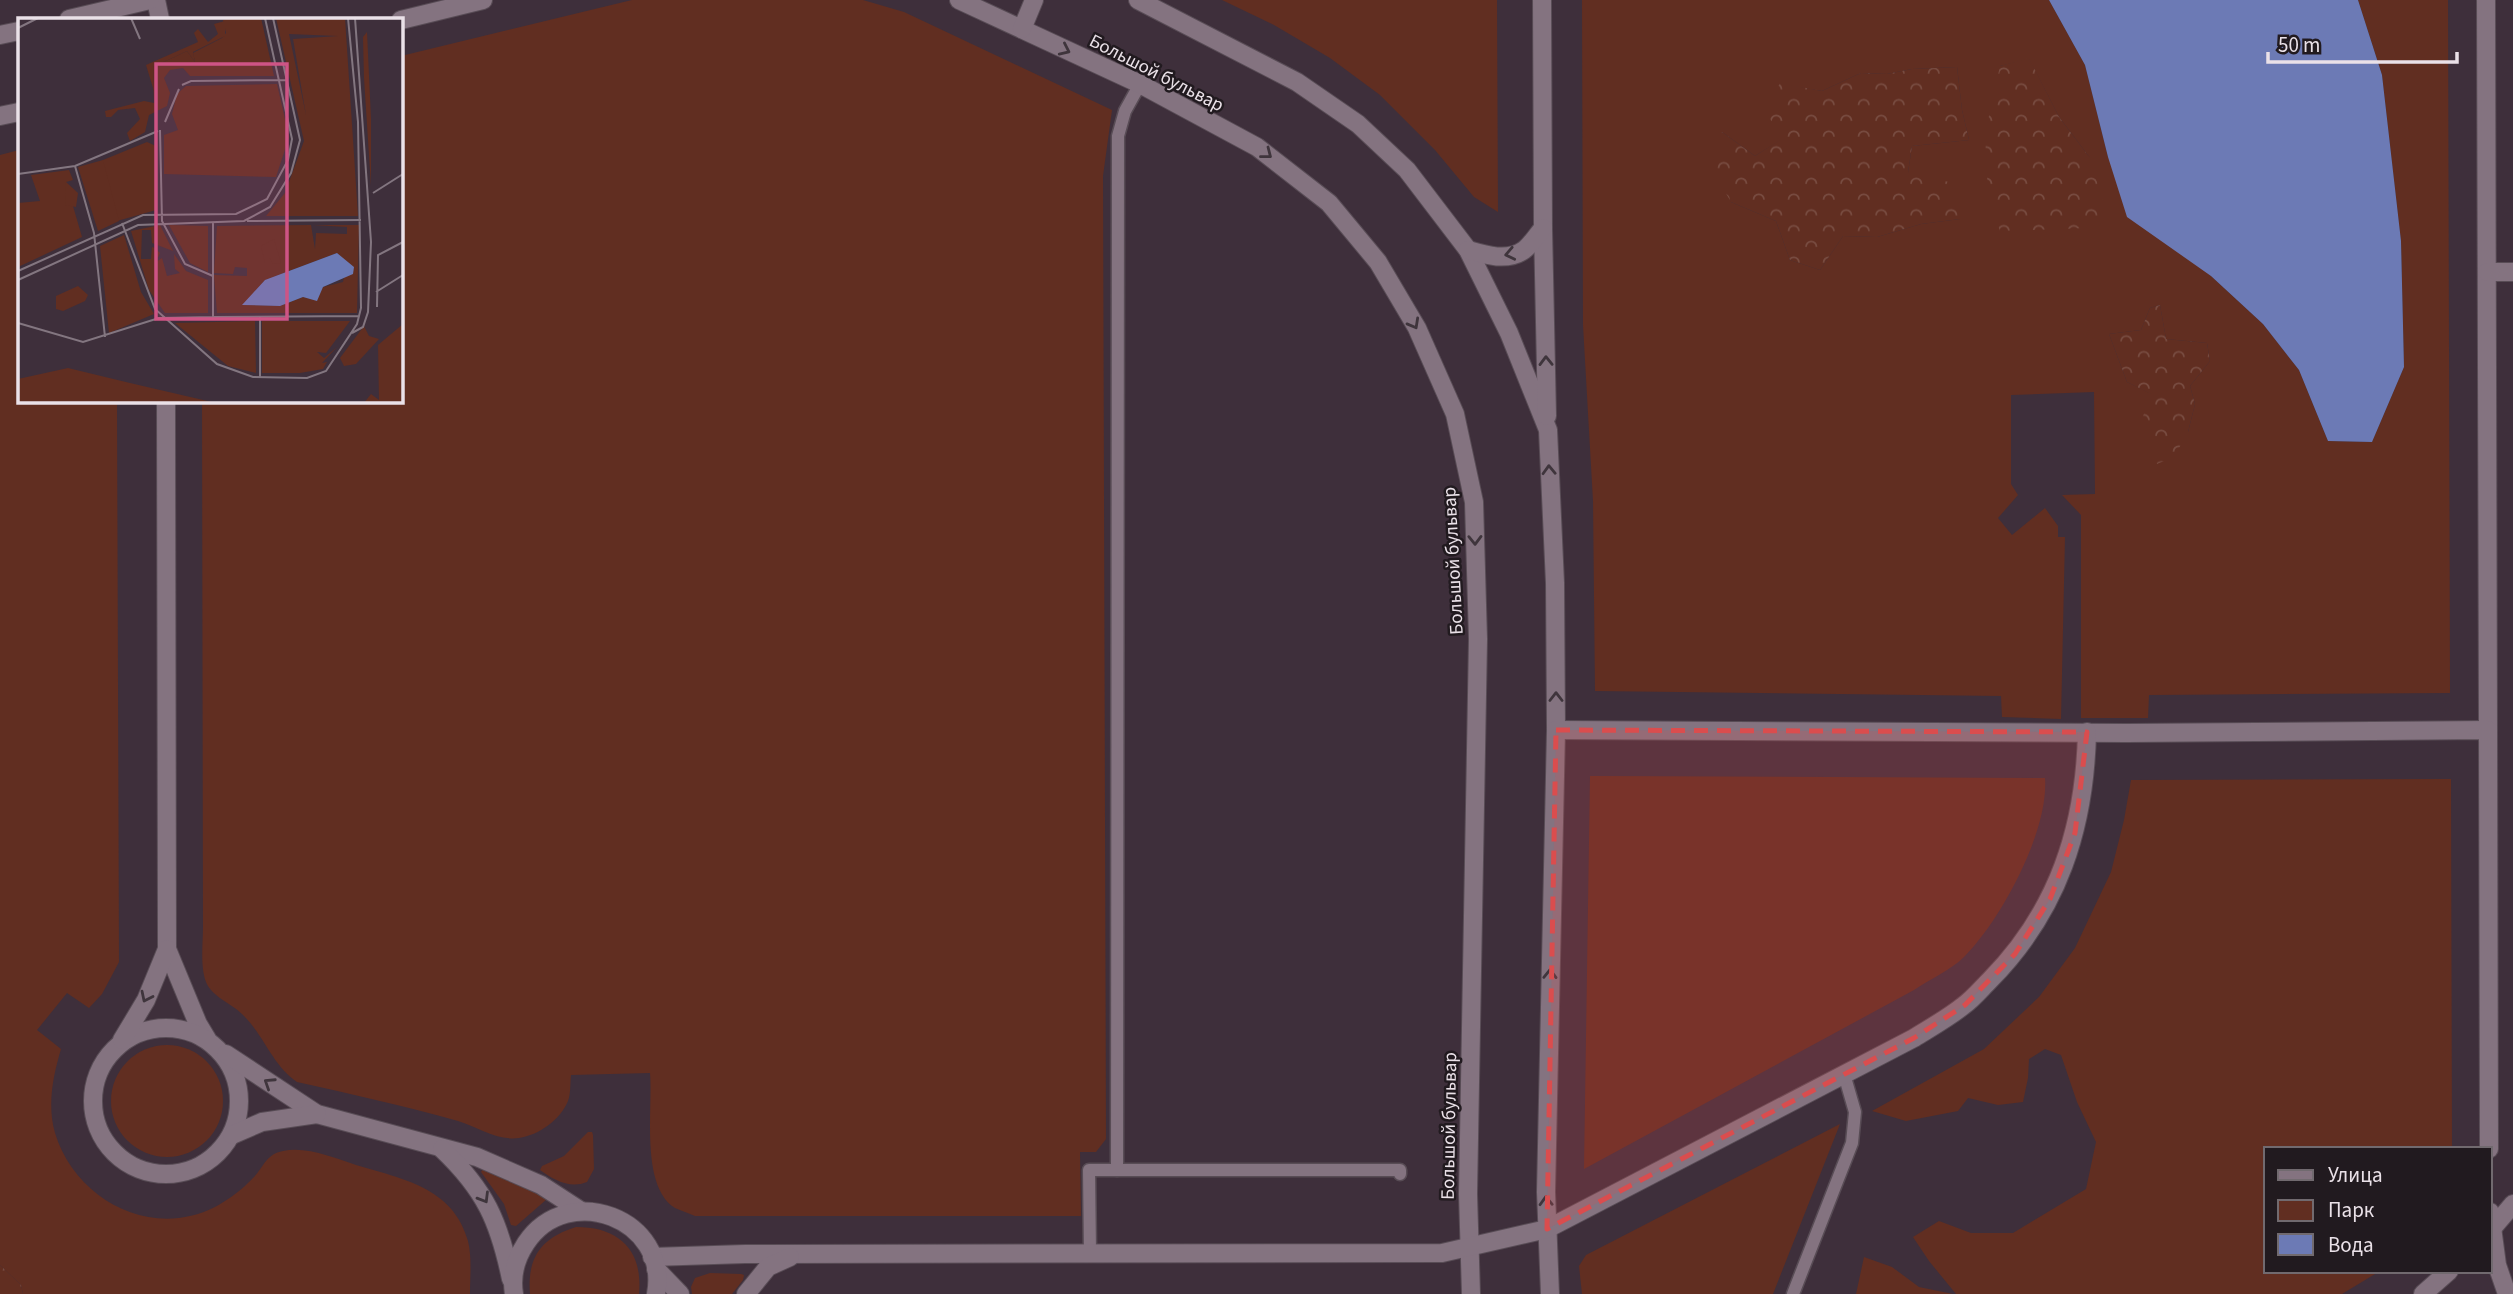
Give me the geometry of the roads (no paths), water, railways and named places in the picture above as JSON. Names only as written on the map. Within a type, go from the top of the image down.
[{"type":"street","points":[[73,18],[150,0]]},
{"type":"street","points":[[156,0],[160,18]]},
{"type":"street","points":[[402,20],[483,0]]},
{"type":"street","name":"Большой бульвар","points":[[959,0],[1140,84],[1257,147],[1329,203],[1378,262],[1417,328],[1455,414],[1474,502],[1478,639],[1468,1247],[1471,1294]]},
{"type":"street","points":[[1023,29],[1034,0]]},
{"type":"street","points":[[1138,0],[1297,82],[1358,124],[1407,170],[1468,250],[1509,333],[1548,430]]},
{"type":"street","points":[[1542,0],[1543,228],[1555,583],[1556,730],[1546,1178],[1550,1294]]},
{"type":"street","points":[[2486,0],[2488,1147]]},
{"type":"street","points":[[0,35],[18,31]]},
{"type":"street","points":[[0,116],[18,112]]},
{"type":"street","points":[[1468,250],[1490,257],[1508,256],[1523,251],[1543,228]]},
{"type":"street","points":[[2487,272],[2513,272]]},
{"type":"street","points":[[166,402],[167,949],[198,1024],[207,1039]]},
{"type":"street","points":[[1556,730],[2488,730]]},
{"type":"street","points":[[654,1263],[795,1254],[1442,1252],[1547,1229],[1914,1038],[1965,1005],[2015,954],[2050,899],[2075,833],[2085,773],[2087,732]]},
{"type":"street","points":[[167,949],[146,1000],[120,1043],[106,1059],[96,1079],[93,1100],[95,1122],[105,1142],[120,1158],[138,1169],[159,1174],[181,1173],[202,1166],[219,1153],[232,1135],[239,1114],[240,1091],[233,1070],[221,1051]]},
{"type":"street","points":[[120,1043],[141,1031],[163,1027],[186,1030],[207,1039],[317,1114],[440,1146],[493,1163],[541,1185],[581,1211]]},
{"type":"street","points":[[232,1135],[262,1122],[317,1114]]},
{"type":"street","points":[[440,1146],[477,1186],[489,1207],[501,1238],[514,1291]]},
{"type":"street","points":[[2492,1224],[2513,1204]]},
{"type":"street","points":[[514,1291],[514,1269],[520,1251],[531,1235],[562,1214],[581,1211],[618,1218],[632,1227],[643,1240],[654,1263],[680,1294]]},
{"type":"street","points":[[2492,1232],[2497,1265],[2507,1294]]},
{"type":"street","points":[[746,1294],[768,1267],[795,1254]]},
{"type":"street","points":[[654,1263],[656,1294]]},
{"type":"street","points":[[2423,1294],[2447,1273]]},
{"type":"lane","points":[[1117,1170],[1118,136],[1125,111],[1140,84]]},
{"type":"lane","points":[[1793,1294],[1852,1143],[1855,1112],[1844,1074]]},
{"type":"lane","points":[[1090,1253],[1089,1170],[1117,1170],[1151,1175],[1400,1170],[1400,1174]]},
{"type":"water","points":[[2049,0],[2358,0],[2382,75],[2401,241],[2404,367],[2372,442],[2328,441],[2299,370],[2263,324],[2211,276],[2127,217],[2108,157],[2085,65]]}]
